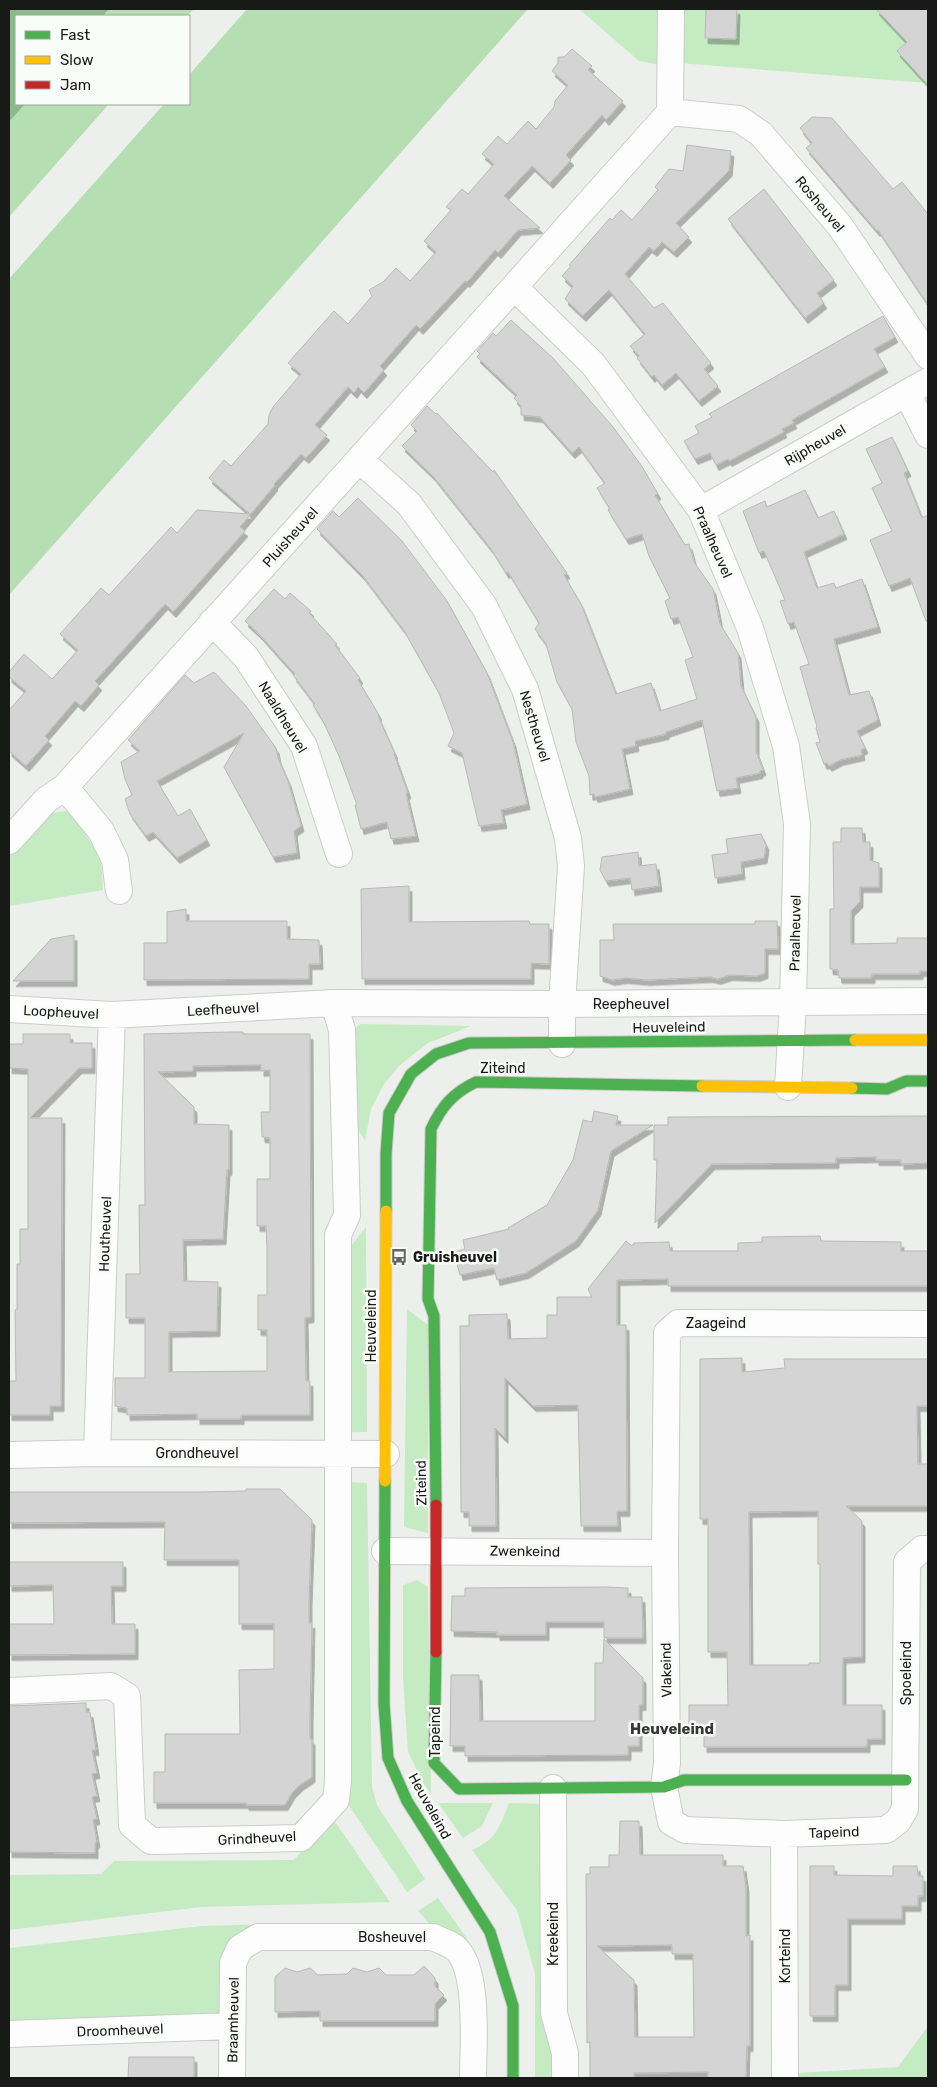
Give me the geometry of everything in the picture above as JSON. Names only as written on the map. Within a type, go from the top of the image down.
[{"type":"street","points":[[514,287],[670,112],[671,9]]},
{"type":"street","name":"Rosheuvel","points":[[670,112],[739,119],[761,134],[840,226],[928,356]]},
{"type":"street","name":"Pluisheuvel","points":[[9,841],[46,800],[65,786],[514,287]]},
{"type":"street","name":"Praalheuvel","points":[[514,287],[593,364],[701,510],[750,628],[786,746],[797,824],[794,1003],[788,1087]]},
{"type":"street","points":[[918,387],[928,434]]},
{"type":"street","name":"Rijpheuvel","points":[[701,510],[918,387]]},
{"type":"street","name":"Nestheuvel","points":[[360,460],[409,504],[484,606],[525,688],[568,838],[571,866],[562,1004],[562,1044]]},
{"type":"street","name":"Naaldheuvel","points":[[212,622],[246,657],[304,746],[339,854]]},
{"type":"street","points":[[65,786],[101,831],[115,860],[119,891]]},
{"type":"street","name":"Reepheuvel","points":[[334,1003],[562,1004],[928,1001]]},
{"type":"street","points":[[334,1003],[342,1030],[347,1215],[338,1235],[338,1454]]},
{"type":"street","name":"Leefheuvel","points":[[112,1015],[334,1003]]},
{"type":"street","name":"Loopheuvel","points":[[9,1009],[112,1015]]},
{"type":"street","name":"Houtheuvel","points":[[97,1453],[112,1015]]},
{"type":"street","name":"Heuveleind","points":[[513,2078],[513,2006],[490,1932],[407,1801],[388,1758],[384,1704],[386,1154],[390,1113],[411,1074],[436,1054],[469,1043],[562,1044],[928,1040]]},
{"type":"street","name":"Ziteind","points":[[436,1550],[434,1316],[428,1299],[431,1129],[441,1107],[457,1090],[476,1082],[887,1089],[906,1081],[928,1081]]},
{"type":"street","name":"Zaageind","points":[[665,1553],[667,1333],[678,1323],[928,1324]]},
{"type":"street","name":"Grondheuvel","points":[[9,1455],[97,1453],[386,1454]]},
{"type":"street","name":"Grindheuvel","points":[[9,1691],[111,1686],[127,1696],[132,1825],[151,1841],[301,1838],[336,1800],[338,1781],[338,1454]]},
{"type":"street","name":"Spoeleind","points":[[905,1809],[907,1562],[922,1548],[928,1548]]},
{"type":"street","name":"Tapeind","points":[[436,1550],[434,1764],[459,1789],[664,1787],[684,1780],[906,1780]]},
{"type":"street","name":"Zwenkeind","points":[[385,1551],[665,1553]]},
{"type":"street","name":"Vlakeind","points":[[664,1787],[668,1763],[665,1553]]},
{"type":"street","name":"Tapeind","points":[[664,1787],[671,1822],[685,1830],[784,1834],[886,1830],[898,1821],[905,1809]]},
{"type":"street","name":"Kreekeind","points":[[553,1788],[554,2013],[565,2053],[565,2078]]},
{"type":"street","name":"Korteind","points":[[784,1834],[785,2078]]},
{"type":"street","name":"Bosheuvel","points":[[234,1963],[240,1948],[258,1937],[433,1937],[455,1948],[468,1968],[473,1995],[473,2078]]},
{"type":"street","name":"Braamheuvel","points":[[232,2078],[234,1963]]},
{"type":"street","name":"Droomheuvel","points":[[9,2034],[232,2026]]},
{"type":"shaded area","points":[[9,9],[109,9],[104,15],[15,15],[15,105],[24,105],[9,122]]},
{"type":"shaded area","points":[[109,9],[194,9],[188,15],[104,15]]},
{"type":"shaded area","points":[[247,9],[528,9],[9,595],[9,279],[163,105],[190,105],[190,74]]},
{"type":"shaded area","points":[[579,9],[661,9],[660,65],[639,61]]},
{"type":"shaded area","points":[[680,9],[928,9],[928,83],[679,63]]},
{"type":"shaded area","points":[[24,105],[108,105],[9,217],[9,122]]},
{"type":"shaded area","points":[[67,811],[75,817],[101,859],[103,890],[9,906],[9,857],[42,817],[51,813]]},
{"type":"shaded area","points":[[361,1024],[471,1026],[428,1043],[400,1065],[384,1084],[371,1109],[365,1141],[352,1120],[354,1029]]},
{"type":"shaded area","points":[[366,1227],[367,1432],[350,1432],[348,1250]]},
{"type":"shaded area","points":[[407,1309],[428,1325],[428,1533],[404,1527]]},
{"type":"shaded area","points":[[350,1482],[367,1483],[372,1787],[377,1805],[425,1879],[407,1892],[346,1801]]},
{"type":"shaded area","points":[[417,1580],[428,1587],[431,1794],[408,1752],[403,1677],[403,1585]]},
{"type":"shaded area","points":[[438,1803],[493,1803],[482,1826],[463,1838]]},
{"type":"shaded area","points":[[509,1803],[543,1804],[541,2019],[555,2050],[555,2078],[535,2078],[535,1974],[517,1910],[472,1850],[492,1837],[500,1825]]},
{"type":"shaded area","points":[[332,1817],[390,1902],[201,1907],[9,1930],[9,1875],[101,1874],[114,1861],[294,1860]]},
{"type":"shaded area","points":[[438,1898],[467,1940],[433,1928],[418,1911]]},
{"type":"shaded area","points":[[270,1924],[237,1942],[225,2016],[9,2021],[9,1948],[202,1926]]},
{"type":"shaded area","points":[[928,2026],[928,2078],[798,2078],[798,2073],[898,2067]]},
{"type":"building","points":[[706,9],[737,9],[736,39],[705,38]]},
{"type":"building","points":[[876,9],[928,9],[928,85],[897,51],[907,42]]},
{"type":"building","points":[[572,49],[592,66],[588,70],[623,101],[606,120],[602,115],[566,155],[571,160],[550,183],[532,166],[504,196],[540,228],[518,230],[498,253],[495,250],[467,282],[465,281],[420,329],[416,325],[380,366],[384,370],[364,393],[358,387],[354,393],[348,387],[315,425],[327,435],[306,458],[301,454],[274,484],[240,527],[245,531],[173,612],[165,604],[95,681],[99,685],[81,706],[75,701],[45,736],[49,740],[26,766],[9,751],[9,710],[26,691],[9,677],[9,672],[24,654],[52,679],[78,650],[60,634],[101,588],[109,595],[171,527],[177,533],[197,510],[250,514],[209,478],[224,460],[231,466],[268,424],[269,415],[273,407],[301,374],[288,363],[334,311],[348,324],[372,296],[369,290],[383,282],[396,268],[410,281],[436,252],[424,241],[451,210],[446,207],[462,189],[468,194],[494,164],[482,154],[498,136],[507,144],[528,121],[536,129],[554,107],[555,101],[568,85],[552,71],[558,63],[558,57],[564,57]]},
{"type":"building","points":[[812,117],[832,118],[893,189],[902,182],[928,214],[928,305],[878,230],[806,148],[812,143],[800,128]]},
{"type":"building","points":[[687,145],[731,151],[729,171],[676,223],[689,237],[674,252],[662,242],[654,251],[649,247],[625,274],[654,308],[663,303],[711,363],[704,369],[718,386],[699,401],[676,373],[662,385],[654,375],[652,377],[637,358],[639,356],[630,346],[645,334],[609,290],[583,316],[565,299],[573,286],[562,276],[571,266],[569,265],[610,218],[612,220],[621,210],[632,220],[658,190],[655,187],[669,169],[683,171]]},
{"type":"building","points":[[764,189],[834,280],[817,293],[824,303],[805,318],[728,219]]},
{"type":"building","points":[[883,316],[895,337],[874,349],[885,367],[792,420],[794,423],[782,429],[784,432],[729,461],[728,459],[716,465],[710,453],[695,459],[684,441],[699,433],[695,426],[712,417],[709,414]]},
{"type":"building","points":[[511,320],[553,358],[613,427],[641,465],[658,494],[655,495],[685,545],[689,544],[694,562],[713,589],[720,624],[738,653],[741,686],[756,717],[756,751],[763,770],[760,773],[736,778],[738,788],[717,791],[702,720],[666,732],[666,734],[635,741],[636,746],[622,749],[630,789],[595,797],[594,794],[590,795],[589,776],[576,742],[572,709],[557,682],[546,644],[535,629],[539,623],[508,572],[506,573],[491,549],[433,476],[402,446],[417,431],[411,425],[427,406],[437,413],[493,472],[494,470],[567,573],[564,575],[581,604],[616,694],[651,683],[660,711],[697,699],[685,660],[693,657],[678,617],[671,619],[665,601],[670,598],[649,556],[642,534],[626,539],[597,488],[605,483],[579,447],[572,453],[540,417],[521,415],[521,406],[514,398],[517,395],[477,357],[480,354],[477,351],[493,333],[496,336]]},
{"type":"building","points":[[892,437],[908,471],[904,473],[922,518],[928,515],[928,621],[926,621],[910,578],[889,586],[870,540],[892,531],[872,488],[882,483],[866,449]]},
{"type":"building","points":[[805,490],[818,518],[834,511],[844,534],[804,552],[817,588],[834,583],[836,588],[862,579],[878,627],[834,639],[849,695],[869,691],[878,720],[857,731],[865,748],[861,750],[862,755],[840,760],[829,766],[827,763],[824,764],[816,743],[820,742],[817,727],[800,667],[809,664],[794,622],[788,624],[780,601],[785,600],[764,551],[759,553],[743,511],[765,501],[767,507]]},
{"type":"building","points":[[358,498],[402,541],[447,601],[487,673],[513,742],[527,804],[501,810],[504,823],[479,826],[462,753],[448,746],[454,733],[439,693],[405,632],[363,576],[317,529],[333,511],[339,517]]},
{"type":"building","points":[[274,589],[285,599],[290,593],[311,611],[309,613],[337,644],[335,645],[360,678],[358,680],[379,715],[395,754],[408,793],[406,794],[416,836],[391,839],[387,822],[361,829],[355,805],[357,805],[339,756],[324,723],[313,705],[315,704],[293,675],[295,674],[245,621]]},
{"type":"building","points":[[214,672],[246,706],[276,748],[301,826],[294,831],[297,853],[273,857],[224,767],[244,733],[157,781],[178,816],[190,809],[207,840],[177,858],[153,832],[146,836],[130,814],[125,799],[132,795],[125,779],[121,762],[140,751],[128,740],[185,675],[194,683]]},
{"type":"building","points":[[841,828],[862,828],[863,842],[870,842],[870,860],[879,863],[879,887],[860,887],[860,902],[851,911],[851,944],[897,943],[897,938],[928,938],[928,971],[920,971],[920,974],[872,974],[872,978],[839,978],[838,970],[830,969],[830,909],[834,909],[833,842],[841,842]]},
{"type":"building","points":[[761,834],[766,845],[764,858],[741,862],[742,874],[715,878],[712,855],[728,853],[726,839]]},
{"type":"building","points":[[638,852],[639,866],[656,864],[659,886],[632,890],[630,878],[606,881],[600,870],[602,857]]},
{"type":"building","points":[[409,886],[409,922],[529,921],[530,924],[549,924],[549,964],[531,963],[531,979],[362,979],[361,889]]},
{"type":"building","points":[[186,909],[186,921],[287,921],[287,939],[319,940],[320,964],[309,964],[309,979],[144,980],[144,943],[167,943],[167,912]]},
{"type":"building","points":[[755,921],[777,921],[778,949],[765,949],[765,973],[757,976],[730,975],[718,979],[710,977],[647,980],[625,978],[612,980],[600,976],[600,940],[614,940],[613,924],[755,924]]},
{"type":"building","points":[[74,935],[74,981],[13,981],[51,939]]},
{"type":"building","points":[[243,1032],[243,1034],[310,1034],[311,1317],[305,1318],[306,1381],[310,1381],[310,1415],[241,1415],[241,1419],[197,1419],[197,1414],[127,1415],[127,1408],[115,1406],[115,1378],[145,1378],[145,1318],[126,1318],[126,1274],[140,1274],[139,1205],[145,1205],[144,1034]],"holes":[[[261,1065],[261,1071],[270,1070],[270,1112],[261,1112],[262,1137],[270,1138],[270,1179],[257,1179],[257,1226],[266,1226],[267,1248],[267,1295],[258,1295],[258,1330],[267,1330],[267,1371],[169,1372],[169,1332],[217,1331],[218,1282],[184,1281],[183,1240],[223,1239],[227,1170],[229,1170],[229,1125],[194,1124],[194,1107],[158,1072],[193,1071],[193,1066]]]},
{"type":"building","points":[[23,1034],[70,1034],[70,1043],[92,1043],[92,1068],[79,1068],[30,1118],[62,1118],[61,1406],[50,1406],[50,1415],[9,1415],[9,1381],[16,1381],[15,1310],[17,1309],[17,1264],[20,1264],[20,1229],[28,1229],[28,1069],[9,1068],[9,1044],[23,1044]]},
{"type":"building","points":[[594,1111],[618,1116],[616,1125],[653,1125],[611,1151],[598,1210],[576,1241],[526,1273],[497,1280],[494,1268],[460,1275],[454,1252],[465,1249],[463,1240],[509,1229],[547,1205],[573,1160],[583,1120],[592,1122]]},
{"type":"building","points":[[928,1116],[928,1163],[901,1164],[901,1160],[876,1160],[876,1157],[836,1158],[836,1163],[712,1164],[655,1223],[657,1160],[654,1160],[654,1125],[668,1125],[668,1117]]},
{"type":"building","points":[[820,1236],[821,1241],[901,1242],[901,1251],[928,1251],[928,1286],[668,1286],[668,1279],[617,1280],[617,1325],[626,1325],[627,1511],[617,1511],[618,1526],[581,1526],[578,1405],[533,1406],[505,1378],[505,1438],[495,1428],[496,1526],[469,1526],[469,1512],[461,1512],[460,1326],[469,1326],[469,1315],[507,1314],[508,1339],[547,1338],[547,1315],[557,1315],[557,1297],[592,1297],[588,1289],[626,1241],[632,1246],[634,1243],[669,1242],[670,1251],[738,1251],[738,1243],[762,1242],[762,1237]]},
{"type":"building","points":[[742,1358],[742,1372],[785,1368],[784,1359],[928,1359],[928,1406],[917,1406],[918,1464],[928,1464],[928,1506],[846,1506],[862,1521],[862,1657],[843,1658],[843,1705],[882,1705],[882,1739],[867,1739],[867,1747],[704,1747],[704,1727],[689,1727],[689,1705],[728,1705],[727,1652],[708,1652],[708,1519],[700,1519],[700,1359]],"holes":[[[818,1511],[818,1564],[820,1564],[820,1663],[809,1663],[809,1665],[750,1665],[749,1512]]]},
{"type":"building","points":[[246,1489],[280,1489],[312,1520],[309,1623],[312,1623],[310,1739],[312,1739],[312,1777],[292,1793],[285,1805],[154,1803],[154,1772],[165,1772],[165,1734],[240,1734],[239,1670],[274,1669],[274,1624],[239,1624],[239,1560],[164,1560],[165,1522],[9,1523],[9,1492],[199,1492],[246,1491]]},
{"type":"building","points":[[9,1562],[123,1562],[123,1586],[111,1586],[112,1624],[135,1624],[135,1654],[9,1655],[9,1624],[54,1624],[53,1585],[9,1586]]},
{"type":"building","points":[[465,1588],[628,1588],[628,1597],[642,1597],[643,1638],[604,1638],[604,1622],[546,1622],[546,1635],[497,1635],[497,1632],[451,1631],[452,1596],[465,1596]]},
{"type":"building","points":[[604,1639],[643,1678],[643,1705],[639,1705],[639,1746],[628,1746],[628,1755],[465,1756],[465,1746],[450,1746],[451,1675],[479,1675],[480,1721],[595,1721],[595,1663],[603,1663]]},
{"type":"building","points":[[86,1703],[86,1712],[90,1712],[96,1750],[92,1750],[97,1773],[92,1774],[97,1796],[92,1797],[97,1819],[93,1820],[97,1842],[95,1843],[95,1853],[9,1852],[9,1706]]},
{"type":"building","points":[[620,1821],[639,1821],[640,1855],[723,1855],[723,1866],[743,1866],[746,1887],[746,1936],[750,1935],[750,2046],[747,2046],[746,2078],[708,2078],[708,2072],[634,2073],[634,2078],[590,2078],[590,2042],[587,2043],[586,1874],[590,1874],[590,1867],[609,1867],[609,1855],[619,1855]],"holes":[[[672,1945],[672,1954],[693,1954],[694,2037],[635,2037],[634,1980],[597,1946]]]},
{"type":"building","points":[[810,1866],[834,1866],[834,1875],[893,1876],[893,1866],[917,1866],[918,1876],[923,1876],[923,1896],[918,1896],[918,1906],[902,1906],[902,1919],[848,1919],[848,1985],[835,1985],[835,2016],[810,2016]]},
{"type":"building","points":[[424,1966],[435,1978],[435,1986],[444,1995],[435,2004],[435,2021],[320,2021],[320,2011],[275,2012],[275,1977],[285,1968],[297,1972],[310,1968],[318,1975],[347,1974],[353,1968],[367,1972],[379,1968],[386,1975],[414,1975]]},
{"type":"building","points":[[129,2057],[194,2057],[194,2078],[128,2078]]},
{"type":"traffic: fast","points":[[386,1211],[386,1154],[389,1113],[411,1074],[436,1054],[469,1043],[855,1040]]},
{"type":"traffic: fast","points":[[852,1088],[887,1089],[906,1081],[928,1081]]},
{"type":"traffic: fast","points":[[436,1505],[434,1316],[428,1299],[431,1129],[439,1114],[449,1101],[476,1082],[702,1086]]},
{"type":"traffic: fast","points":[[385,1481],[384,1704],[388,1758],[407,1801],[490,1932],[513,2006],[513,2078]]},
{"type":"traffic: fast","points":[[436,1652],[434,1763],[459,1789],[664,1787],[684,1780],[906,1780]]},
{"type":"traffic: slow","points":[[855,1040],[928,1040]]},
{"type":"traffic: slow","points":[[702,1086],[852,1088]]},
{"type":"traffic: slow","points":[[385,1481],[386,1211]]},
{"type":"traffic: jam","points":[[436,1505],[436,1652]]},
{"type":"place","name":"Gruisheuvel","points":[[399,1257]]},
{"type":"district","name":"Heuveleind","points":[[672,1729]]}]
